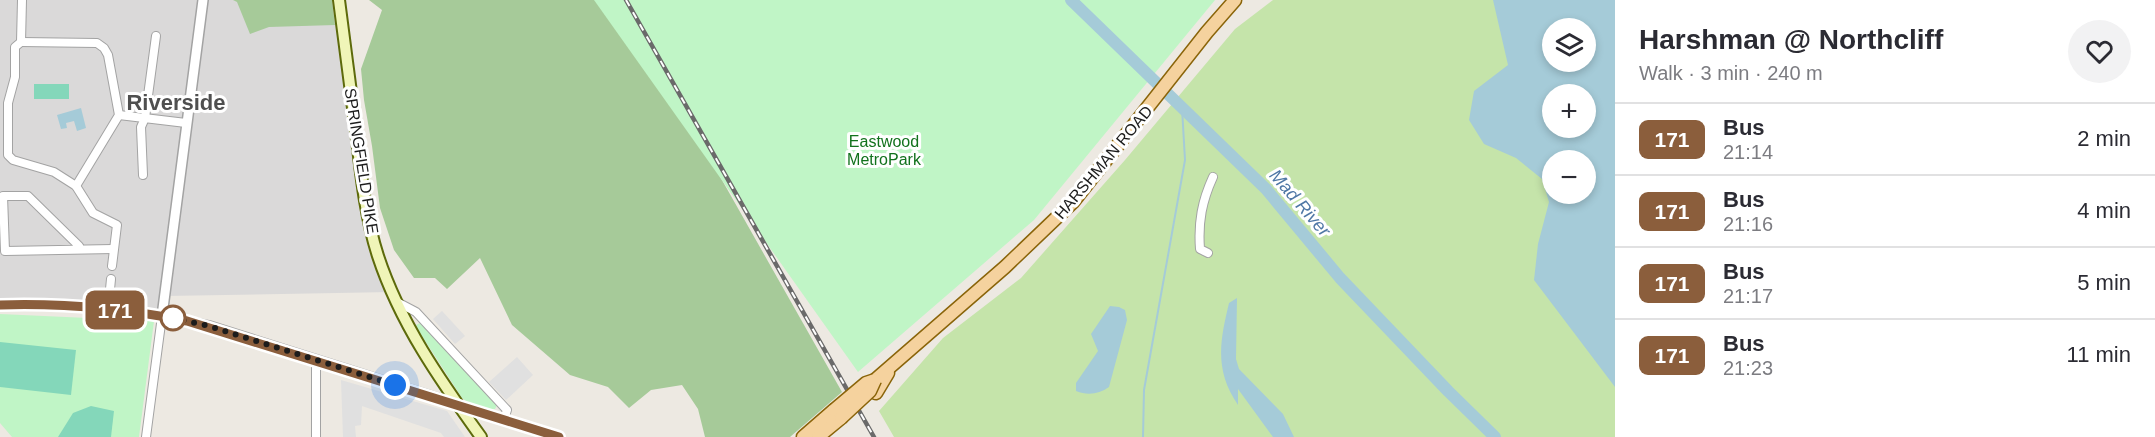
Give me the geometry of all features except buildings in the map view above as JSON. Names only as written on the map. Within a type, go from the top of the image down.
[{"type":"main road","name":"SPRINGFIELD PIKE","points":[[339,0],[366,205],[378,255],[397,302],[426,359],[481,437]]},
{"type":"main road","name":"HARSHMAN ROAD","points":[[839,418],[875,386],[892,364],[1005,267],[1073,202],[1235,0]]},
{"type":"main road","points":[[803,437],[839,418]]},
{"type":"main road","points":[[818,437],[839,418]]},
{"type":"main road","points":[[830,437],[839,418]]},
{"type":"street","points":[[21,42],[22,0]]},
{"type":"street","points":[[146,437],[202,0]]},
{"type":"street","points":[[143,175],[141,127],[145,118],[156,36]]},
{"type":"street","points":[[76,186],[119,115],[108,55],[97,43],[21,42],[15,47],[15,77],[8,103],[8,155],[13,160],[54,172],[76,186],[93,213],[117,225],[112,266]]},
{"type":"street","points":[[119,115],[186,123]]},
{"type":"street","points":[[1208,253],[1200,249],[1200,218],[1213,177]]},
{"type":"street","points":[[79,246],[28,196],[3,196],[5,251],[113,249]]},
{"type":"street","points":[[108,310],[111,279]]},
{"type":"street","points":[[397,302],[416,312],[507,410],[504,419]]},
{"type":"street","points":[[0,305],[51,305],[108,310],[162,316],[209,326],[559,437]]},
{"type":"street","points":[[315,360],[316,437]]},
{"type":"shaded area","points":[[0,0],[339,0],[362,179],[392,292],[164,296],[162,316],[97,308],[0,305]]},
{"type":"shaded area","points":[[442,311],[465,336],[455,344],[433,319]]},
{"type":"shaded area","points":[[517,357],[533,375],[506,400],[489,382]]},
{"type":"shaded area","points":[[341,380],[447,411],[465,437],[444,437],[441,433],[362,406],[361,425],[355,426],[356,437],[343,437]]},
{"type":"green space","points":[[233,0],[332,0],[335,25],[269,27],[250,34],[237,2]]},
{"type":"green space","points":[[369,0],[620,0],[842,392],[790,437],[705,437],[698,409],[682,385],[651,390],[629,408],[608,387],[570,375],[512,325],[480,258],[447,289],[435,278],[414,278],[394,250],[380,208],[361,69],[382,10]]},
{"type":"green space","name":"Eastwood MetroPark","points":[[594,0],[1215,0],[1034,220],[858,372]]},
{"type":"green space","points":[[1273,0],[1615,0],[1615,437],[894,437],[879,411],[943,338],[1021,278],[1125,160],[1235,29]]},
{"type":"green space","points":[[34,84],[69,84],[69,99],[34,99]]},
{"type":"green space","points":[[0,314],[154,321],[139,437],[12,437],[0,423]]},
{"type":"green space","points":[[422,322],[497,405],[495,409],[478,407],[462,398],[420,333],[416,325]]},
{"type":"green space","points":[[0,342],[76,350],[71,395],[0,387]]},
{"type":"green space","points":[[91,406],[114,411],[111,437],[58,437],[73,413]]},
{"type":"water","points":[[1493,0],[1615,0],[1615,387],[1534,280],[1538,244],[1548,204],[1596,204],[1596,150],[1542,150],[1542,179],[1516,158],[1484,144],[1469,120],[1474,91],[1508,65]]},
{"type":"water","points":[[81,108],[86,128],[77,131],[74,121],[66,123],[67,128],[61,129],[57,115]]},
{"type":"water","points":[[1237,298],[1236,359],[1239,369],[1283,414],[1294,437],[1273,437],[1238,389],[1238,405],[1225,380],[1221,355],[1223,330],[1229,303]]},
{"type":"water","points":[[1110,306],[1125,310],[1127,320],[1109,387],[1093,394],[1076,391],[1076,383],[1098,351],[1091,334]]},
{"type":"waterway","name":"Mad River","points":[[1071,0],[1266,189],[1340,278],[1495,437]]},
{"type":"waterway","points":[[1143,437],[1144,390],[1185,160],[1182,108]]},
{"type":"railway","points":[[626,0],[874,437]]},
{"type":"bus line","name":"171","points":[[0,305],[96,308],[162,316],[209,326],[559,437]]},
{"type":"district","name":"Riverside","points":[[176,102]]},
{"type":"route","points":[[173,318],[209,326],[395,385]]}]
